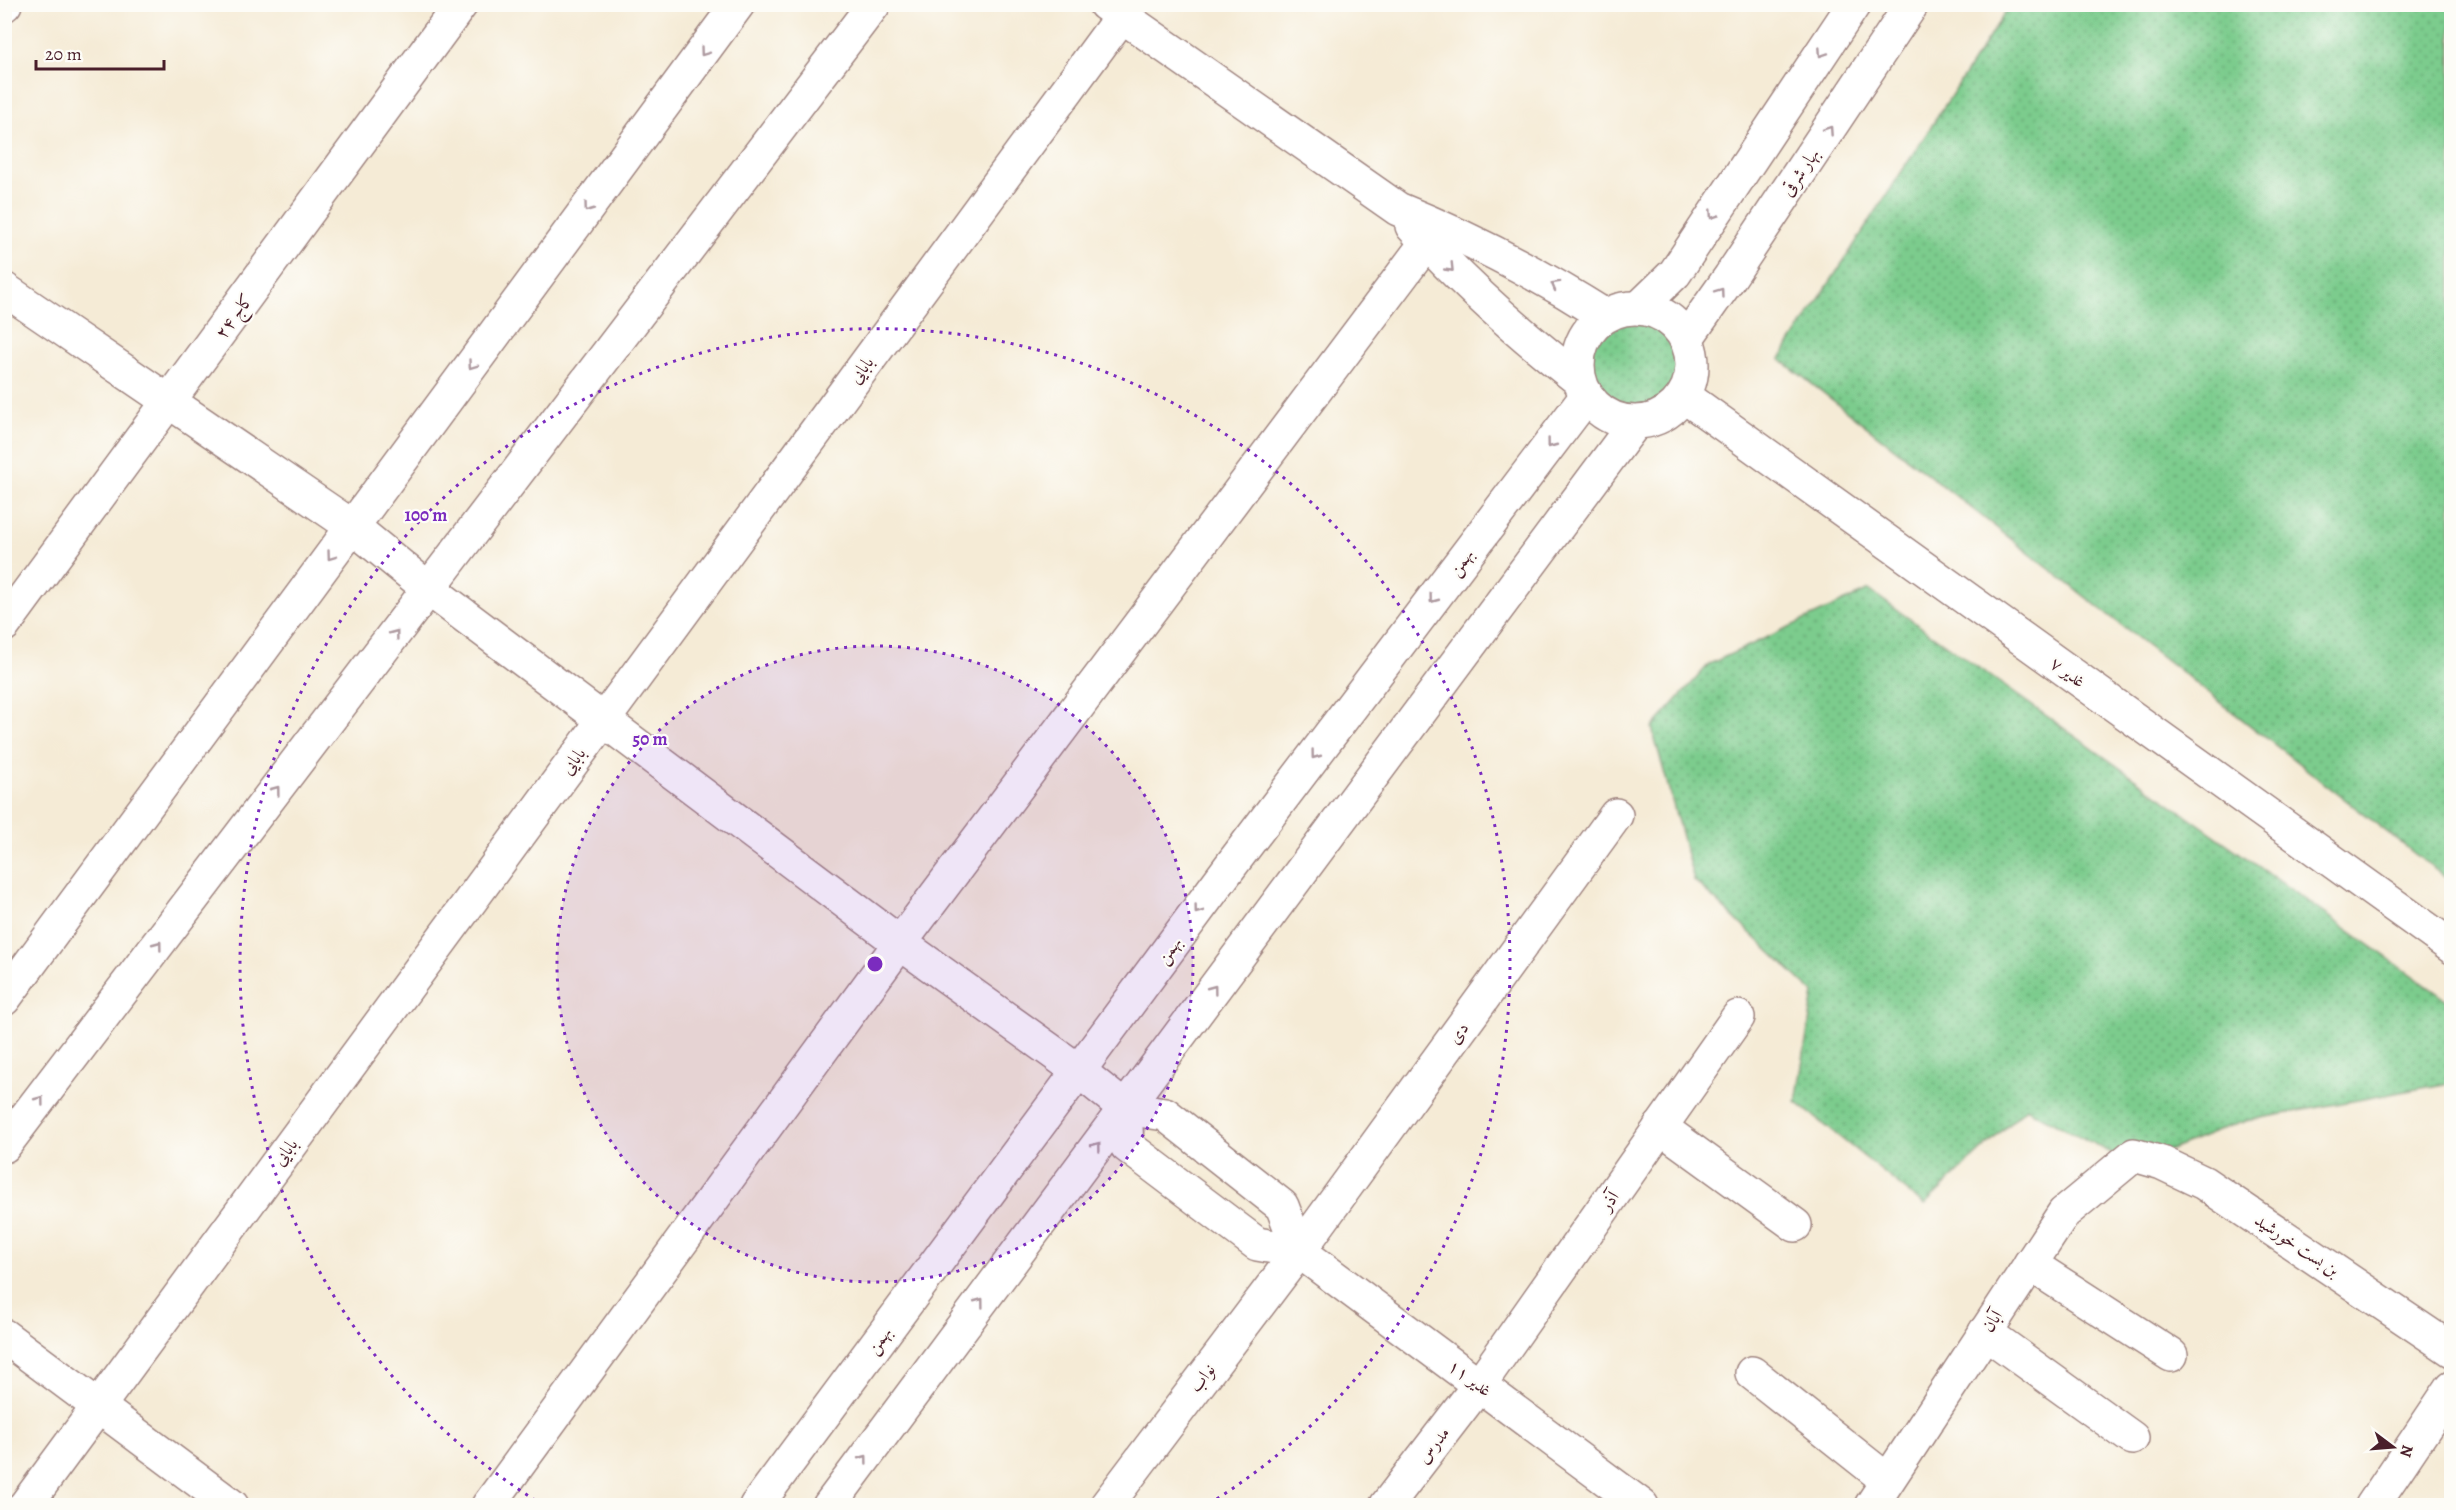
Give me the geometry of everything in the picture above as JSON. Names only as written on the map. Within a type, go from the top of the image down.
[{"type":"street","name":"کاج ۲۴","points":[[4,625],[461,4]]},
{"type":"street","points":[[4,999],[738,4]]},
{"type":"street","points":[[4,1146],[874,4]]},
{"type":"street","points":[[1640,307],[1675,273],[1854,4]]},
{"type":"street","name":"بهار شرقی","points":[[1686,339],[1730,277],[1912,4]]},
{"type":"street","points":[[1113,10],[1398,209],[1440,226],[1559,286],[1605,316]]},
{"type":"street","name":"بابایی","points":[[25,1506],[603,720],[1113,10]]},
{"type":"street","points":[[1398,209],[1450,269],[1582,389],[1598,411],[1615,420],[1635,423],[1654,420],[1671,410],[1684,396],[1692,368],[1692,358],[1686,339],[1675,324],[1659,313],[1640,307],[1622,309],[1605,316],[1590,328],[1581,344],[1577,362],[1582,389]]},
{"type":"street","points":[[488,1506],[900,943],[1427,242]]},
{"type":"street","points":[[4,289],[353,527],[429,590],[900,943],[1078,1071],[1125,1108],[1165,1114],[1282,1206],[1299,1251]]},
{"type":"street","name":"بهمن","points":[[756,1506],[1582,389]]},
{"type":"street","name":"غدیر ۷","points":[[1684,396],[2451,947]]},
{"type":"street","points":[[829,1506],[1635,423]]},
{"type":"street","name":"دی","points":[[1299,1251],[1617,815]]},
{"type":"street","name":"آذر","points":[[1479,1385],[1738,1017]]},
{"type":"street","points":[[1125,1108],[1127,1146],[1257,1244],[1299,1251]]},
{"type":"street","points":[[1660,1127],[1795,1225]]},
{"type":"street","name":"آبان","points":[[1879,1493],[2064,1213],[2134,1155]]},
{"type":"street","name":"بن بست خورشید","points":[[2134,1155],[2162,1162],[2204,1183],[2451,1350]]},
{"type":"street","name":"غدیر ۱۱","points":[[1299,1251],[1642,1506]]},
{"type":"street","name":"نواب","points":[[1106,1506],[1299,1251]]},
{"type":"street","points":[[2030,1264],[2171,1355]]},
{"type":"street","points":[[1985,1332],[2132,1438]]},
{"type":"street","points":[[4,1336],[232,1506]]},
{"type":"street","points":[[1752,1373],[1879,1493]]},
{"type":"street","name":"مدرس","points":[[1386,1506],[1479,1385]]},
{"type":"street","points":[[2372,1506],[2451,1387]]},
{"type":"green space","points":[[2010,5],[2451,5],[2451,882],[1780,359]]},
{"type":"green space","points":[[1635,316],[1654,320],[1670,330],[1680,346],[1684,365],[1680,384],[1670,400],[1654,410],[1635,414],[1616,410],[1600,400],[1590,384],[1586,365],[1590,346],[1600,330],[1616,320]]},
{"type":"green space","points":[[1869,590],[2451,1003],[2451,1079],[2449,1083],[2240,1122],[2134,1165],[2026,1108],[1924,1205],[1796,1102],[1814,993],[1694,880],[1652,728],[1709,664]]}]
